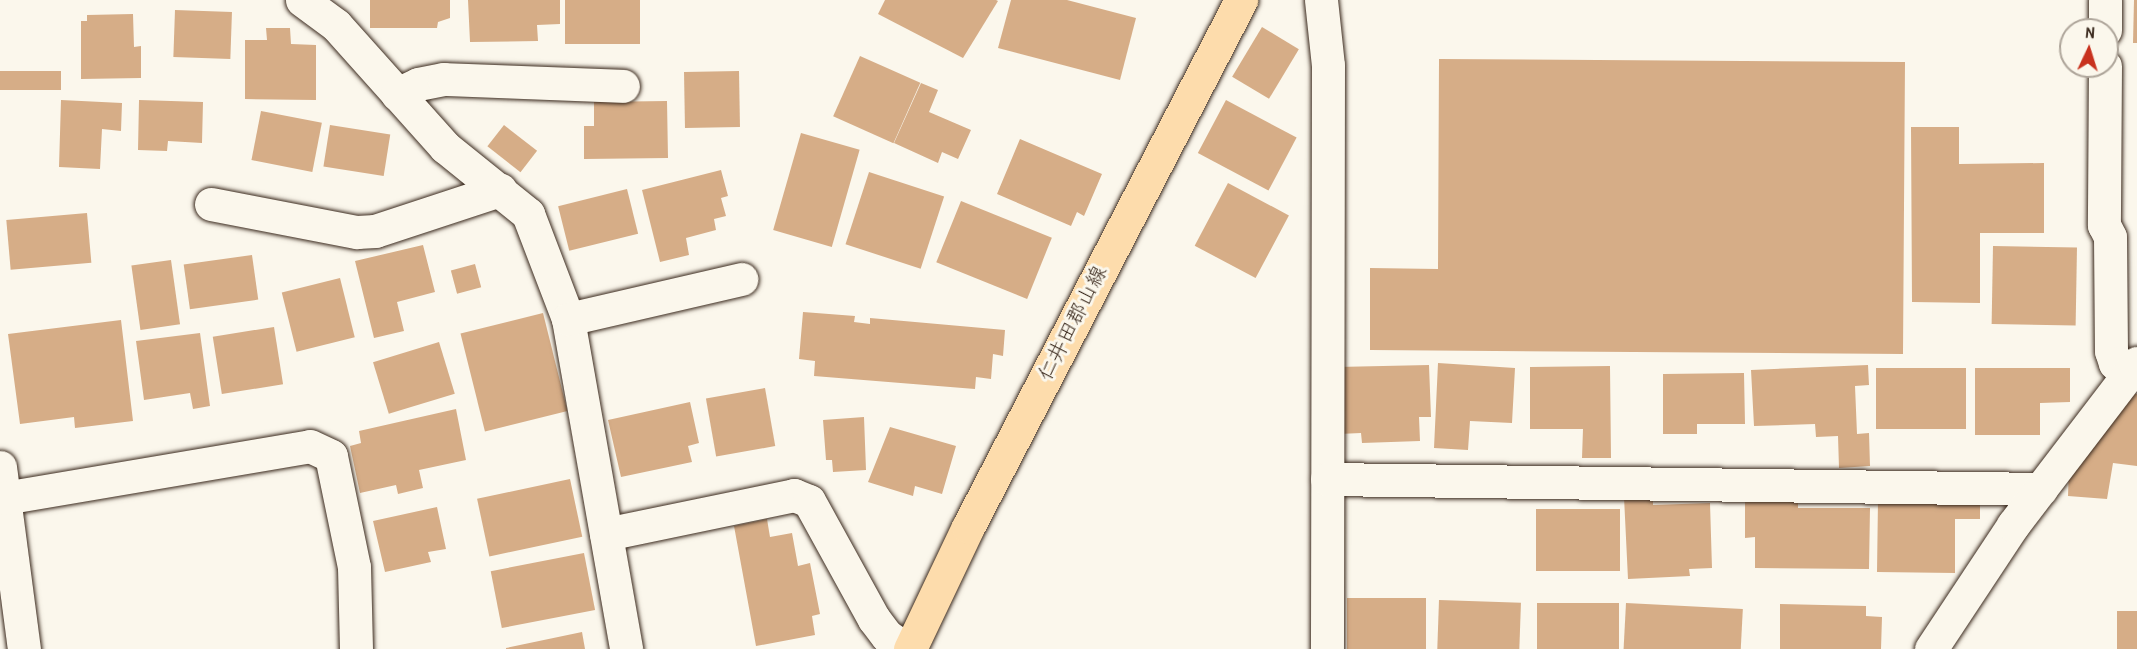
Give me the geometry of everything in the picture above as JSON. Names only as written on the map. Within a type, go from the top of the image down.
[{"type":"main road","name":"仁井田郡山線","points":[[908,649],[968,527],[1241,0]]},
{"type":"street","points":[[303,0],[336,25],[445,147],[528,214],[568,319],[626,649]]},
{"type":"street","points":[[1321,0],[1328,65],[1327,649]]},
{"type":"street","points":[[2105,0],[2105,18]]},
{"type":"street","points":[[1931,649],[2041,489],[2135,367],[2115,363],[2111,351],[2109,237],[2103,225],[2105,78]]},
{"type":"street","points":[[397,94],[418,84],[444,79],[623,86]]},
{"type":"street","points":[[211,204],[366,231],[500,190]]},
{"type":"street","points":[[568,319],[741,279]]},
{"type":"street","points":[[24,649],[2,482],[310,446],[331,456],[354,567],[356,649]]},
{"type":"street","points":[[1327,479],[2041,489]]},
{"type":"street","points":[[606,534],[794,495],[809,501],[874,619],[887,636],[908,649]]},
{"type":"building","points":[[370,0],[450,0],[450,18],[438,22],[437,28],[370,28]]},
{"type":"building","points":[[468,0],[560,0],[560,24],[537,25],[538,41],[470,42]]},
{"type":"building","points":[[565,0],[640,0],[640,44],[565,44]]},
{"type":"building","points":[[885,0],[998,1],[963,58],[878,14]]},
{"type":"building","points":[[1011,0],[1067,0],[1136,18],[1120,80],[998,48]]},
{"type":"building","points":[[2134,0],[2137,0],[2137,43],[2133,43]]},
{"type":"building","points":[[175,10],[232,12],[230,59],[173,57]]},
{"type":"building","points":[[133,14],[134,47],[141,46],[141,78],[81,79],[81,21],[87,21],[87,15]]},
{"type":"building","points":[[1262,27],[1299,49],[1269,99],[1232,77]]},
{"type":"building","points":[[266,28],[290,28],[291,44],[316,45],[316,100],[245,99],[245,40],[267,40]]},
{"type":"building","points":[[860,56],[920,83],[893,143],[833,116]]},
{"type":"building","points":[[1439,59],[1905,62],[1903,354],[1370,350],[1370,268],[1438,269]]},
{"type":"building","points":[[0,71],[61,71],[61,90],[0,90]]},
{"type":"building","points":[[739,71],[740,127],[685,128],[684,72]]},
{"type":"building","points":[[921,83],[938,90],[929,112],[971,130],[958,159],[942,152],[938,163],[894,143]]},
{"type":"building","points":[[61,100],[122,103],[121,131],[102,129],[100,169],[59,167]]},
{"type":"building","points":[[139,100],[203,102],[202,143],[168,141],[167,151],[138,150]]},
{"type":"building","points":[[1226,100],[1297,138],[1268,191],[1198,153]]},
{"type":"building","points":[[667,101],[668,158],[584,159],[584,126],[594,126],[594,102]]},
{"type":"building","points":[[261,111],[322,123],[312,172],[251,160]]},
{"type":"building","points":[[330,125],[390,135],[384,176],[323,166]]},
{"type":"building","points":[[504,125],[537,151],[520,172],[487,146]]},
{"type":"building","points":[[1911,127],[1959,127],[1959,164],[2044,163],[2044,233],[1980,233],[1980,303],[1912,302]]},
{"type":"building","points":[[801,133],[860,150],[832,247],[773,230]]},
{"type":"building","points":[[1020,139],[1102,174],[1084,216],[1077,212],[1071,226],[997,194]]},
{"type":"building","points":[[721,170],[728,196],[721,198],[726,216],[714,219],[716,230],[686,238],[689,255],[660,262],[642,190]]},
{"type":"building","points":[[869,172],[944,196],[921,269],[846,244]]},
{"type":"building","points":[[1228,183],[1289,215],[1256,278],[1195,246]]},
{"type":"building","points":[[627,189],[638,234],[569,251],[558,206]]},
{"type":"building","points":[[961,201],[1052,238],[1027,299],[936,262]]},
{"type":"building","points":[[87,213],[91,263],[11,270],[6,220]]},
{"type":"building","points":[[423,245],[435,292],[397,302],[404,331],[374,338],[355,261]]},
{"type":"building","points":[[1993,246],[2077,247],[2076,325],[1992,324]]},
{"type":"building","points":[[252,255],[258,300],[190,309],[184,265]]},
{"type":"building","points":[[171,260],[180,324],[140,330],[131,266]]},
{"type":"building","points":[[475,264],[481,287],[457,294],[451,270]]},
{"type":"building","points":[[340,278],[355,337],[297,352],[282,293]]},
{"type":"building","points":[[803,312],[855,316],[854,322],[870,324],[870,318],[1005,330],[1003,356],[993,354],[991,379],[976,377],[975,389],[814,376],[815,361],[799,359]]},
{"type":"building","points":[[543,313],[567,411],[485,432],[461,334]]},
{"type":"building","points":[[121,320],[133,421],[75,428],[74,417],[20,424],[8,334]]},
{"type":"building","points":[[274,327],[283,384],[222,394],[213,337]]},
{"type":"building","points":[[200,333],[210,406],[193,409],[190,393],[144,400],[136,341]]},
{"type":"building","points":[[439,342],[455,394],[389,414],[373,362]]},
{"type":"building","points":[[1438,363],[1515,368],[1512,423],[1470,421],[1468,450],[1434,448]]},
{"type":"building","points":[[1429,365],[1431,417],[1419,417],[1420,441],[1362,443],[1361,433],[1339,434],[1337,367]]},
{"type":"building","points":[[1868,365],[1869,385],[1855,386],[1857,434],[1869,433],[1870,466],[1839,468],[1838,436],[1816,437],[1815,424],[1754,426],[1751,370]]},
{"type":"building","points":[[1610,366],[1611,458],[1582,458],[1583,429],[1530,429],[1530,367]]},
{"type":"building","points":[[1876,368],[1966,368],[1966,429],[1876,429]]},
{"type":"building","points":[[1975,368],[2070,368],[2070,402],[2040,403],[2040,435],[1975,435]]},
{"type":"building","points":[[1744,373],[1745,424],[1697,424],[1697,434],[1663,434],[1663,374]]},
{"type":"building","points":[[765,388],[775,446],[716,457],[706,398]]},
{"type":"building","points":[[2123,391],[2137,394],[2137,466],[2113,463],[2107,499],[2068,496],[2069,467]]},
{"type":"building","points":[[690,402],[699,443],[688,446],[692,462],[621,477],[608,420]]},
{"type":"building","points":[[456,409],[466,460],[419,470],[423,488],[398,494],[396,485],[360,493],[350,446],[361,443],[359,431]]},
{"type":"building","points":[[864,417],[866,470],[833,472],[832,460],[826,460],[823,420]]},
{"type":"building","points":[[890,427],[956,446],[942,494],[915,486],[913,496],[868,482]]},
{"type":"building","points":[[570,479],[582,537],[489,556],[477,499]]},
{"type":"building","points":[[1653,496],[1653,505],[1710,503],[1712,568],[1689,569],[1690,576],[1628,579],[1624,497]]},
{"type":"building","points":[[1745,496],[1798,496],[1798,508],[1870,508],[1869,569],[1755,568],[1755,537],[1745,538]]},
{"type":"building","points":[[1980,499],[1980,519],[1955,519],[1955,573],[1877,572],[1878,500]]},
{"type":"building","points":[[437,507],[446,549],[428,552],[431,562],[385,572],[373,521]]},
{"type":"building","points":[[1536,509],[1620,509],[1620,571],[1536,571]]},
{"type":"building","points":[[767,519],[770,537],[792,533],[798,566],[810,563],[820,614],[812,616],[815,635],[756,646],[734,526]]},
{"type":"building","points":[[584,553],[595,610],[502,628],[491,571]]},
{"type":"building","points":[[1347,598],[1426,598],[1426,649],[1347,649]]},
{"type":"building","points":[[1439,600],[1521,603],[1519,649],[1437,649]]},
{"type":"building","points":[[1537,603],[1619,603],[1619,649],[1537,649]]},
{"type":"building","points":[[1626,603],[1743,609],[1741,649],[1624,649]]},
{"type":"building","points":[[1780,604],[1866,606],[1866,616],[1882,617],[1881,649],[1780,649]]},
{"type":"building","points":[[2117,611],[2137,611],[2137,649],[2117,649]]},
{"type":"building","points":[[582,632],[585,649],[506,649],[506,648]]}]
